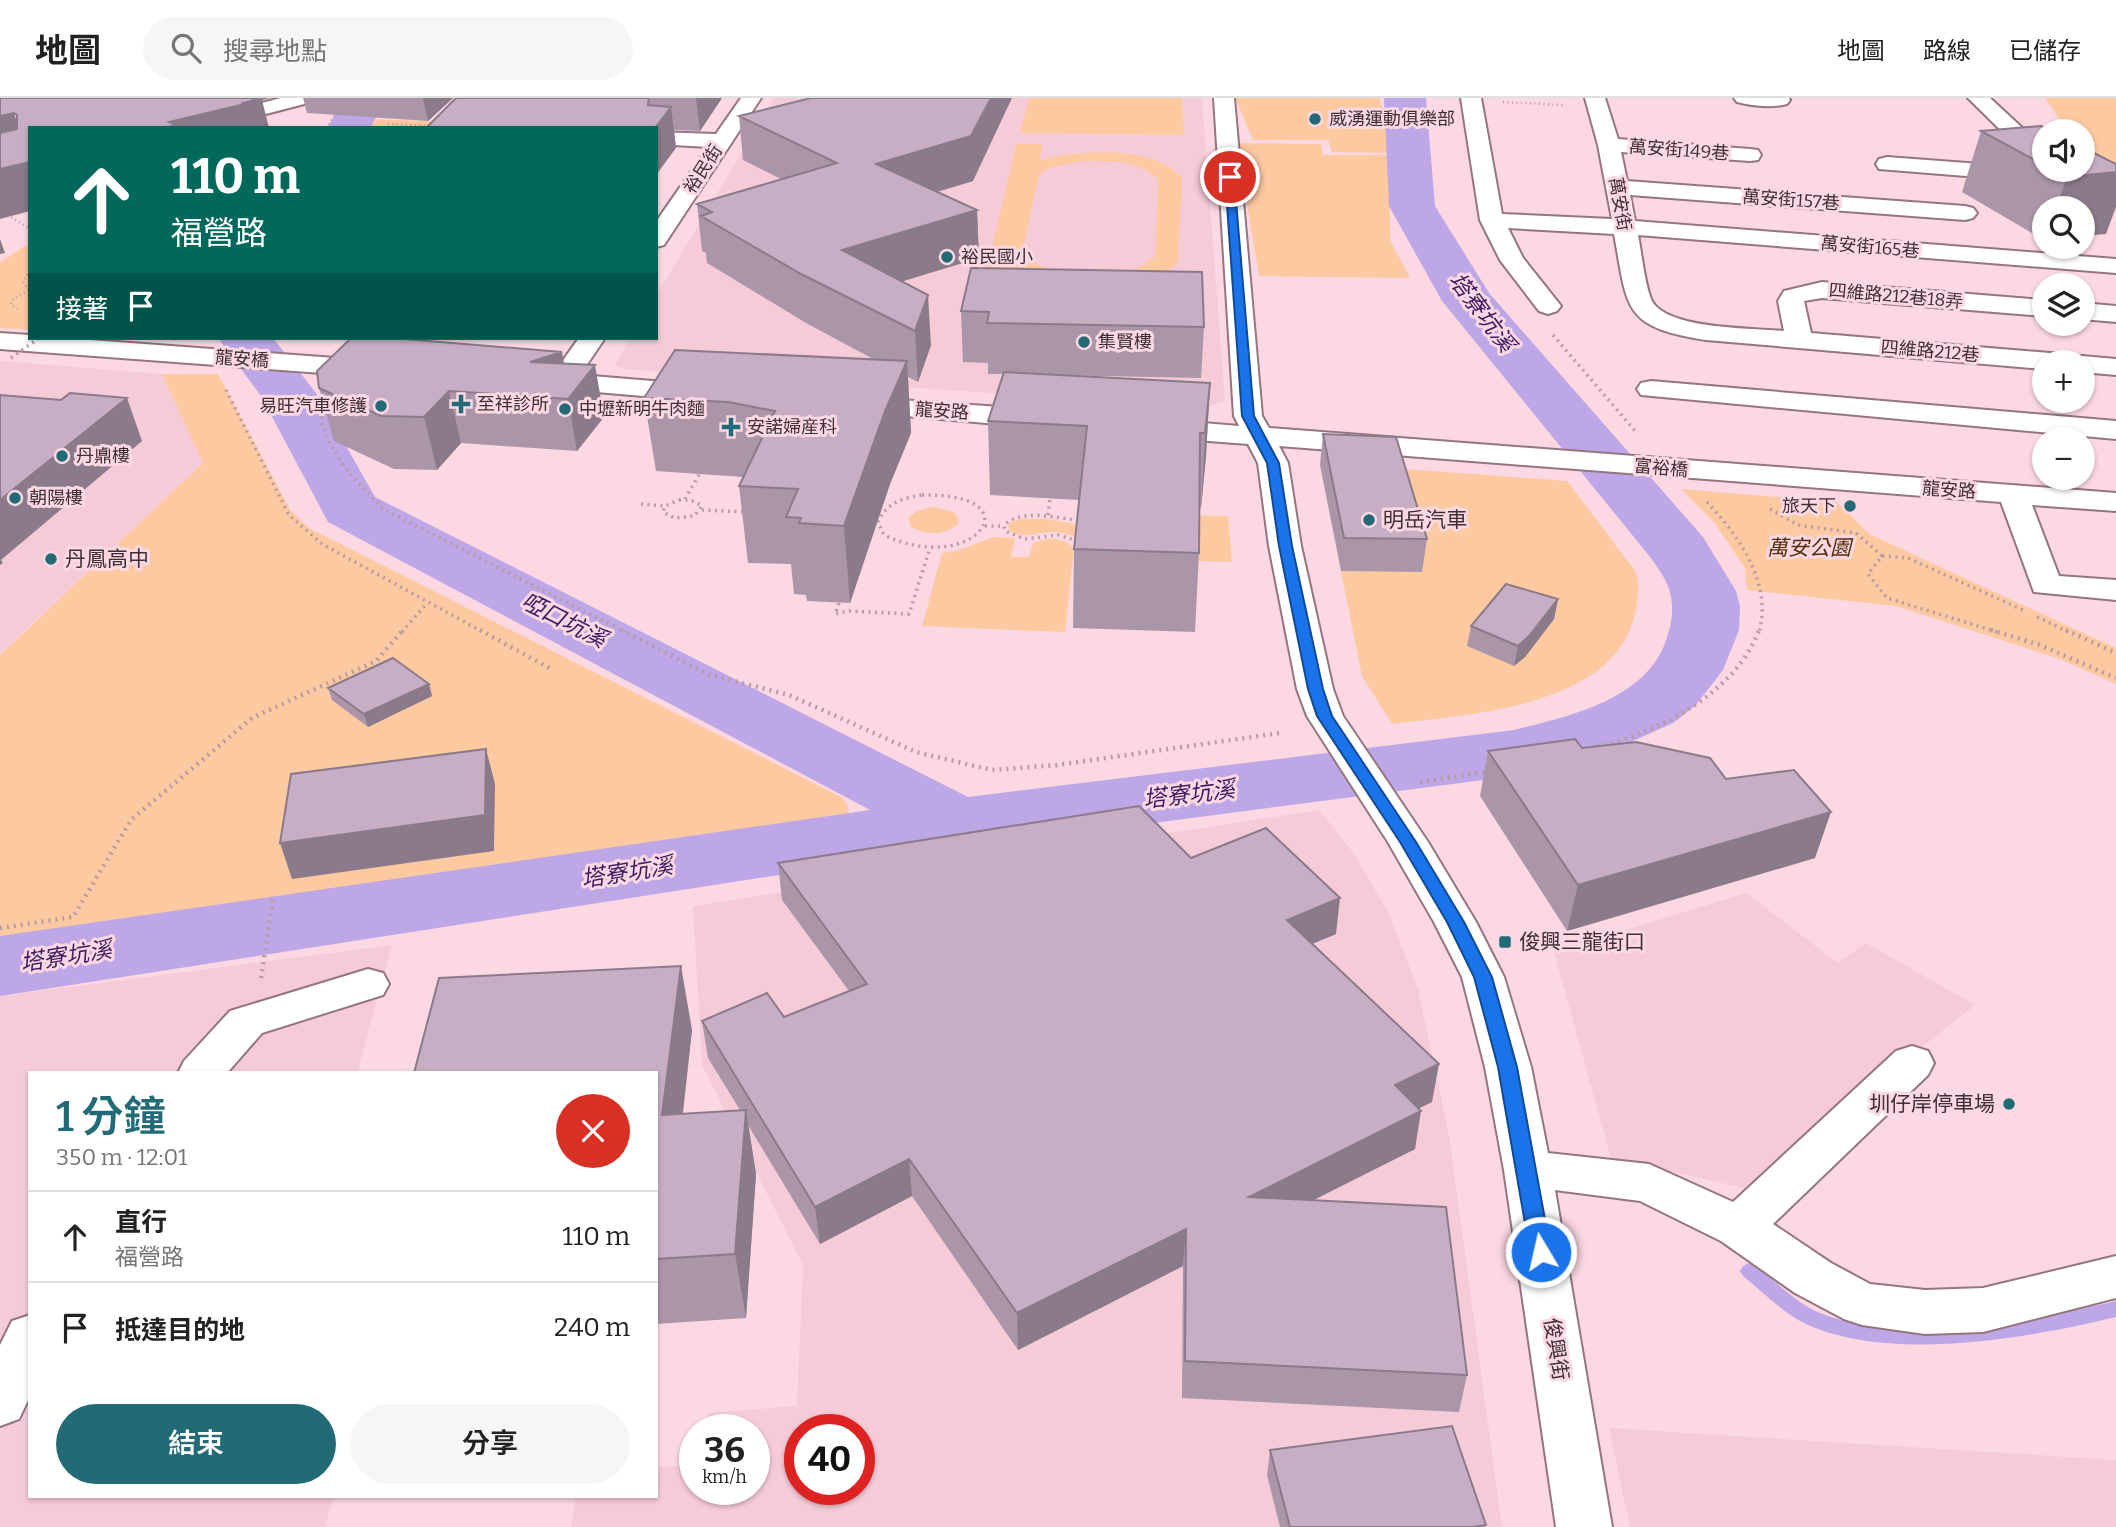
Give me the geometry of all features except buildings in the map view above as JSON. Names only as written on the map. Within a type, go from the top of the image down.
[{"type":"street","points":[[194,126],[304,98]]},
{"type":"street","name":"裕民街","points":[[658,237],[751,98]]},
{"type":"street","name":"俊興街","points":[[1224,98],[1248,416],[1273,463],[1285,546],[1315,689],[1325,716],[1404,795],[1455,922],[1483,977],[1508,1067],[1528,1170],[1584,1527]]},
{"type":"street","points":[[1744,98],[1780,100]]},
{"type":"street","points":[[1978,98],[2032,149]]},
{"type":"street","points":[[1471,99],[1492,220],[1512,260],[1547,316]]},
{"type":"street","name":"萬安街","points":[[1596,102],[1609,145],[1639,301],[1644,309]]},
{"type":"street","points":[[658,138],[722,141]]},
{"type":"street","name":"萬安街149巷","points":[[1609,145],[1750,155]]},
{"type":"street","points":[[1886,164],[2032,172]]},
{"type":"street","points":[[2095,178],[2116,181]]},
{"type":"street","points":[[2071,182],[2102,203]]},
{"type":"street","name":"萬安街157巷","points":[[1617,187],[1965,214]]},
{"type":"street","name":"萬安街165巷","points":[[1492,220],[1623,227],[2116,266]]},
{"type":"street","name":"四維路212巷18弄","points":[[1799,340],[1791,301],[1793,296],[1809,291],[2032,307]]},
{"type":"street","name":"四維路212巷","points":[[1644,309],[1654,318],[1676,327],[2032,359]]},
{"type":"street","points":[[2095,312],[2116,314]]},
{"type":"street","points":[[284,340],[302,363],[398,370]]},
{"type":"street","points":[[562,383],[591,340]]},
{"type":"street","name":"龍安橋","points":[[5,349],[181,355],[302,363]]},
{"type":"street","points":[[2095,365],[2116,367]]},
{"type":"street","points":[[521,379],[681,397],[724,395]]},
{"type":"street","points":[[1651,389],[2116,430]]},
{"type":"street","name":"龍安路","points":[[829,403],[1068,421]]},
{"type":"street","points":[[1135,427],[1259,436]]},
{"type":"street","name":"富裕橋","points":[[1259,436],[1782,478]]},
{"type":"street","name":"龍安路","points":[[1782,478],[2116,502]]},
{"type":"street","points":[[2012,494],[2046,585],[2116,590]]},
{"type":"street","points":[[202,1071],[246,1022],[368,984]]},
{"type":"street","points":[[1738,1227],[1912,1063]]},
{"type":"street","points":[[1528,1170],[1590,1174],[1649,1184],[1738,1227],[1813,1278],[1863,1304],[1925,1312],[1983,1310],[2116,1276]]},
{"type":"street","points":[[0,1402],[28,1341]]},
{"type":"path","points":[[1471,99],[1596,102]]},
{"type":"path","points":[[328,126],[341,108]]},
{"type":"path","points":[[393,120],[388,124],[399,126]]},
{"type":"path","points":[[0,210],[28,228]]},
{"type":"path","points":[[11,305],[12,300],[28,290]]},
{"type":"path","points":[[0,308],[11,305],[28,310]]},
{"type":"path","points":[[1547,316],[1643,441]]},
{"type":"path","points":[[5,349],[33,340]]},
{"type":"path","points":[[224,385],[289,515],[322,544],[553,670]]},
{"type":"path","points":[[329,393],[322,404],[320,423],[349,475],[383,509],[710,675],[789,695],[916,752],[992,770],[1057,765],[1280,733]]},
{"type":"path","points":[[685,499],[700,473]]},
{"type":"path","points":[[949,492],[980,508],[986,516],[985,526],[965,542],[930,548],[896,542],[884,535],[879,527],[879,517],[892,503],[906,498],[949,492]]},
{"type":"path","points":[[1593,748],[1643,734],[1718,688],[1753,646],[1763,610],[1755,571],[1724,519],[1703,496]]},
{"type":"path","points":[[1048,515],[1050,498]]},
{"type":"path","points":[[641,504],[665,506],[685,499],[696,501],[702,510]]},
{"type":"path","points":[[665,506],[665,514],[674,518],[688,518],[702,510],[757,512]]},
{"type":"path","points":[[1766,507],[1798,525],[1856,533],[1882,556],[1908,558],[2116,653]]},
{"type":"path","points":[[1004,526],[1007,521],[1019,516],[1048,515],[1090,521]]},
{"type":"path","points":[[985,526],[1004,526]]},
{"type":"path","points":[[1004,526],[1005,531],[1025,539],[1058,535],[1085,542]]},
{"type":"path","points":[[839,603],[835,614],[849,611],[909,614],[930,548]]},
{"type":"path","points":[[1882,556],[1868,575],[1887,598],[2040,645],[2116,678]]},
{"type":"path","points":[[0,928],[73,917],[131,820],[252,718],[376,661],[427,603]]},
{"type":"path","points":[[1404,795],[1491,771]]},
{"type":"path","points":[[262,974],[273,899]]},
{"type":"shaded area","name":"裕民國小","points":[[774,98],[1202,98],[1225,401],[1208,407],[624,369],[615,365],[630,340],[658,340],[658,293]]},
{"type":"shaded area","name":"丹鳳高中","points":[[0,361],[162,374],[203,463],[0,654]]},
{"type":"shaded area","points":[[1319,810],[1352,851],[1388,912],[1418,989],[1449,1135],[1502,1527],[571,1527],[576,1498],[658,1498],[658,1467],[679,1466],[679,1505],[770,1505],[770,1414],[708,1413],[797,1406],[803,1265],[702,1065],[693,906]]},
{"type":"shaded area","points":[[1746,893],[1838,963],[1866,943],[1975,1005],[1744,1188],[1611,1158],[1554,952]]},
{"type":"shaded area","points":[[392,945],[358,1071],[28,1071],[28,1498],[332,1498],[325,1527],[0,1527],[0,996]]},
{"type":"shaded area","points":[[1609,1428],[2116,1460],[2116,1527],[1630,1527]]},
{"type":"green space","points":[[1029,98],[1182,98],[1184,135],[1020,133]]},
{"type":"green space","name":"威湧運動俱樂部","points":[[1235,98],[1379,98],[1397,153],[1332,152],[1328,140],[1253,140]]},
{"type":"green space","points":[[2045,98],[2116,98],[2116,174],[2095,161],[2095,119],[2060,119]]},
{"type":"green space","points":[[361,119],[461,122],[458,126],[335,126]]},
{"type":"green space","points":[[1237,143],[1321,144],[1323,155],[1389,155],[1390,240],[1410,278],[1259,276]]},
{"type":"green space","points":[[1016,144],[1042,144],[1040,160],[1095,152],[1134,155],[1153,159],[1182,178],[1178,261],[1168,272],[982,292]],"holes":[[[1083,161],[1133,165],[1151,173],[1158,180],[1155,256],[1147,263],[1122,273],[1078,274],[1050,269],[1028,257],[1023,248],[1039,175],[1049,168]]]},
{"type":"green space","points":[[28,244],[28,330],[0,328],[0,262]]},
{"type":"green space","points":[[162,374],[218,374],[290,510],[309,528],[843,798],[849,809],[847,817],[837,823],[812,829],[0,948],[0,655],[203,463]]},
{"type":"green space","points":[[1392,468],[1567,481],[1637,576],[1635,613],[1622,645],[1599,669],[1570,687],[1535,700],[1497,710],[1392,724],[1362,676],[1341,571],[1422,571]]},
{"type":"green space","name":"萬安公園","points":[[1681,489],[1837,502],[1869,534],[2116,648],[2116,684],[2060,659],[1896,606],[1747,590],[1745,568],[1714,522]]},
{"type":"green space","points":[[932,507],[954,512],[959,520],[958,524],[947,531],[935,533],[922,532],[911,527],[908,518],[917,511]]},
{"type":"green space","points":[[1182,515],[1228,516],[1232,562],[1179,561],[1149,557],[1063,533],[1018,534],[1010,532],[1008,526],[1021,519],[1047,519],[1086,526]]},
{"type":"green space","points":[[993,537],[1015,538],[1011,557],[1029,557],[1033,543],[1049,539],[1065,541],[1074,548],[1065,632],[922,626],[942,553],[960,550]]},
{"type":"waterway","name":"啞口坑溪","points":[[349,126],[366,98]]},
{"type":"waterway","name":"塔寮坑溪","points":[[957,824],[1514,753],[1595,731],[1622,720],[1669,691],[1687,670],[1700,645],[1704,630],[1705,598],[1700,583],[1680,551],[1468,301],[1412,206],[1405,98]]},
{"type":"waterway","name":"啞口坑溪","points":[[247,340],[288,393],[350,509],[957,824]]},
{"type":"waterway","name":"塔寮坑溪","points":[[0,966],[957,824]]},
{"type":"waterway","points":[[1749,1271],[1814,1319],[1845,1329],[1881,1334],[1964,1334],[2006,1330],[2116,1309]]},
{"type":"place","name":"威湧運動俱樂部","points":[[1315,119]]},
{"type":"place","name":"裕民國小","points":[[947,257]]},
{"type":"place","name":"集賢樓","points":[[1084,342]]},
{"type":"place","name":"至祥診所","points":[[461,404]]},
{"type":"place","name":"易旺汽車修護","points":[[381,406]]},
{"type":"place","name":"中壢新明牛肉麵","points":[[565,409]]},
{"type":"place","name":"安諾婦産科","points":[[731,427]]},
{"type":"place","name":"丹鼑樓","points":[[62,456]]},
{"type":"place","name":"朝陽樓","points":[[15,498]]},
{"type":"place","name":"旅天下","points":[[1850,506]]},
{"type":"place","name":"明岳汽車","points":[[1369,520]]},
{"type":"place","name":"丹鳳高中","points":[[51,559]]},
{"type":"place","name":"俊興三龍街口","points":[[1505,942]]},
{"type":"place","name":"圳仔岸停車場","points":[[2009,1104]]},
{"type":"route","points":[[1230,177],[1248,416],[1273,463],[1285,546],[1315,689],[1325,716],[1408,842],[1455,922],[1483,977],[1508,1067],[1541,1252]]}]
